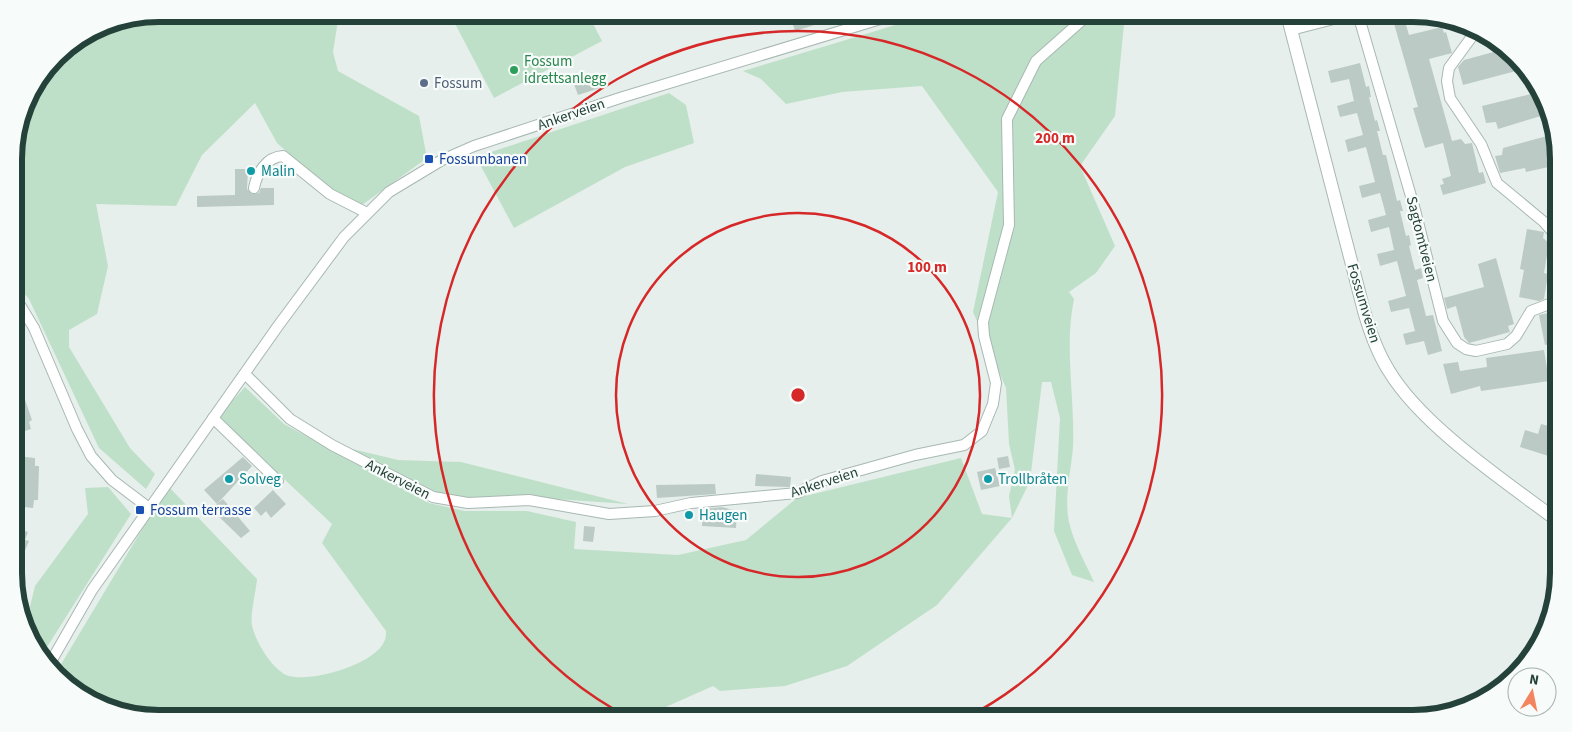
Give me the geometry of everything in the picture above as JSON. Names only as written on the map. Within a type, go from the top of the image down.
[{"type":"street","name":"Ankerveien","points":[[53,658],[92,590],[244,374],[339,244],[367,213],[390,192],[412,176],[474,146],[623,97],[871,22]]},
{"type":"street","name":"Ankerveien","points":[[244,374],[290,419],[332,445],[433,497],[468,503],[529,500],[610,514],[654,511],[691,504],[774,497],[796,493],[822,481],[905,458],[964,445],[982,431],[993,404],[996,383],[983,322],[1009,224],[1007,120],[1036,61],[1080,22]]},
{"type":"street","name":"Fossumveien","points":[[1289,22],[1364,311],[1371,334],[1389,372],[1404,392],[1438,427],[1550,515]]},
{"type":"street","points":[[1291,30],[1322,22]]},
{"type":"street","name":"Sagtomtveien","points":[[1360,22],[1415,210],[1447,330],[1461,346],[1471,350],[1476,351],[1507,344],[1516,336],[1532,311],[1550,304]]},
{"type":"street","points":[[1472,36],[1453,61],[1447,81],[1450,98],[1481,144],[1497,183],[1550,229]]},
{"type":"street","points":[[254,188],[256,178],[268,162],[275,156],[283,156],[330,194],[367,213]]},
{"type":"street","points":[[23,309],[34,328],[77,429],[91,456],[112,480],[149,508]]},
{"type":"street","points":[[213,418],[278,481]]},
{"type":"green space","points":[[160,22],[338,22],[333,52],[338,71],[419,116],[427,158],[362,205],[328,188],[277,143],[255,103],[202,155],[176,206],[96,204],[108,266],[97,314],[69,330],[69,347],[130,448],[155,474],[146,489],[99,448],[29,299],[23,292],[23,151],[27,124],[41,91],[51,76],[76,51],[99,37],[124,27]]},
{"type":"green space","name":"Fossum idrettsanlegg","points":[[454,22],[592,22],[602,41],[494,98]]},
{"type":"green space","points":[[905,22],[1124,22],[1115,116],[1080,166],[1115,246],[1096,273],[1069,292],[1074,299],[1070,335],[1073,447],[1067,506],[1070,526],[1094,582],[1072,575],[1054,531],[1060,418],[1051,382],[1042,382],[1030,481],[1012,518],[1009,496],[1015,470],[1009,444],[1006,388],[973,312],[998,192],[922,86],[842,92],[786,104],[761,79],[743,71]]},
{"type":"green space","points":[[669,93],[686,105],[694,143],[625,167],[514,228],[476,157]]},
{"type":"green space","points":[[245,387],[284,424],[429,503],[465,511],[527,511],[576,522],[574,549],[678,555],[746,540],[797,498],[961,458],[982,514],[1012,518],[937,605],[847,666],[785,686],[720,691],[713,686],[660,710],[160,710],[133,707],[107,699],[76,681],[60,666],[168,486],[257,579],[252,625],[266,655],[283,673],[289,676],[300,677],[327,674],[341,670],[368,658],[384,642],[386,631],[322,543],[332,524],[218,417]]},
{"type":"green space","points":[[344,447],[398,460],[461,462],[628,504],[527,497],[466,498],[433,492]]},
{"type":"green space","points":[[108,487],[131,514],[46,649],[29,612],[35,586],[88,514],[85,488]]},
{"type":"building","points":[[792,22],[824,22],[795,31]]},
{"type":"building","points":[[1394,22],[1405,22],[1409,35],[1442,27],[1444,33],[1446,32],[1452,53],[1429,59],[1452,141],[1461,139],[1465,144],[1472,143],[1479,173],[1483,172],[1486,183],[1443,195],[1440,185],[1444,184],[1442,179],[1451,176],[1443,143],[1425,148],[1413,108],[1418,107]]},
{"type":"building","points":[[1496,51],[1516,71],[1463,85],[1458,67],[1464,60]]},
{"type":"building","points":[[1360,63],[1366,87],[1369,86],[1371,97],[1369,97],[1375,121],[1377,120],[1380,131],[1377,131],[1383,155],[1386,155],[1397,201],[1400,200],[1403,211],[1400,211],[1406,236],[1409,235],[1411,245],[1409,246],[1415,270],[1421,268],[1423,278],[1417,280],[1426,316],[1433,315],[1442,351],[1428,355],[1424,341],[1406,345],[1403,334],[1415,331],[1409,308],[1391,312],[1388,301],[1406,296],[1397,261],[1380,266],[1377,254],[1394,250],[1389,227],[1371,232],[1368,220],[1386,215],[1380,193],[1362,198],[1359,186],[1375,182],[1366,147],[1348,152],[1345,140],[1363,135],[1357,113],[1340,117],[1337,106],[1354,101],[1349,79],[1331,83],[1328,71]]},
{"type":"building","points":[[599,75],[603,87],[578,95],[574,84]]},
{"type":"building","points":[[1532,94],[1542,116],[1498,129],[1496,122],[1486,123],[1482,106]]},
{"type":"building","points":[[1547,136],[1550,167],[1526,172],[1525,168],[1500,173],[1495,156],[1502,155],[1503,148]]},
{"type":"building","points":[[235,169],[248,169],[247,189],[252,194],[259,193],[261,188],[274,188],[274,205],[197,207],[197,196],[235,195]]},
{"type":"building","points":[[1527,229],[1544,232],[1543,238],[1549,243],[1544,273],[1548,274],[1544,299],[1539,301],[1519,297],[1524,270],[1520,269]]},
{"type":"building","points":[[1496,258],[1514,324],[1508,326],[1510,332],[1469,343],[1464,337],[1456,306],[1447,309],[1444,298],[1484,287],[1478,264]]},
{"type":"building","points":[[1550,313],[1550,344],[1545,345],[1539,315]]},
{"type":"building","points":[[1544,350],[1549,381],[1481,391],[1480,386],[1451,394],[1443,364],[1458,362],[1460,371],[1487,367],[1486,358]]},
{"type":"building","points":[[22,392],[32,420],[29,422],[31,429],[22,432]]},
{"type":"building","points":[[1541,424],[1550,426],[1548,442],[1550,443],[1550,456],[1520,447],[1525,430],[1538,434]]},
{"type":"building","points":[[22,435],[25,457],[35,458],[35,466],[39,466],[38,500],[34,500],[33,508],[24,507],[22,515]]},
{"type":"building","points":[[1008,456],[1010,467],[999,469],[997,458]]},
{"type":"building","name":"Solveg","points":[[243,457],[252,466],[217,504],[204,490]]},
{"type":"building","name":"Trollbråten","points":[[995,468],[1000,486],[981,490],[977,472]]},
{"type":"building","points":[[756,474],[791,477],[790,487],[755,486]]},
{"type":"building","points":[[715,484],[716,494],[657,498],[656,485]]},
{"type":"building","points":[[273,490],[286,504],[271,518],[266,511],[261,516],[254,508]]},
{"type":"building","points":[[223,499],[250,531],[241,538],[211,509]]},
{"type":"building","points":[[722,507],[737,511],[736,528],[702,526],[703,509]]},
{"type":"building","points":[[584,526],[595,527],[593,542],[583,541]]},
{"type":"building","points":[[22,530],[28,532],[25,540],[29,541],[22,557]]},
{"type":"place","name":"Fossum idrettsanlegg","points":[[514,70]]},
{"type":"place","name":"Fossum","points":[[424,83]]},
{"type":"place","name":"Fossumbanen","points":[[429,159]]},
{"type":"place","name":"Malin","points":[[251,171]]},
{"type":"place","name":"Solveg","points":[[229,479]]},
{"type":"place","name":"Trollbråten","points":[[988,479]]},
{"type":"place","name":"Fossum terrasse","points":[[140,510]]},
{"type":"place","name":"Haugen","points":[[689,515]]}]
